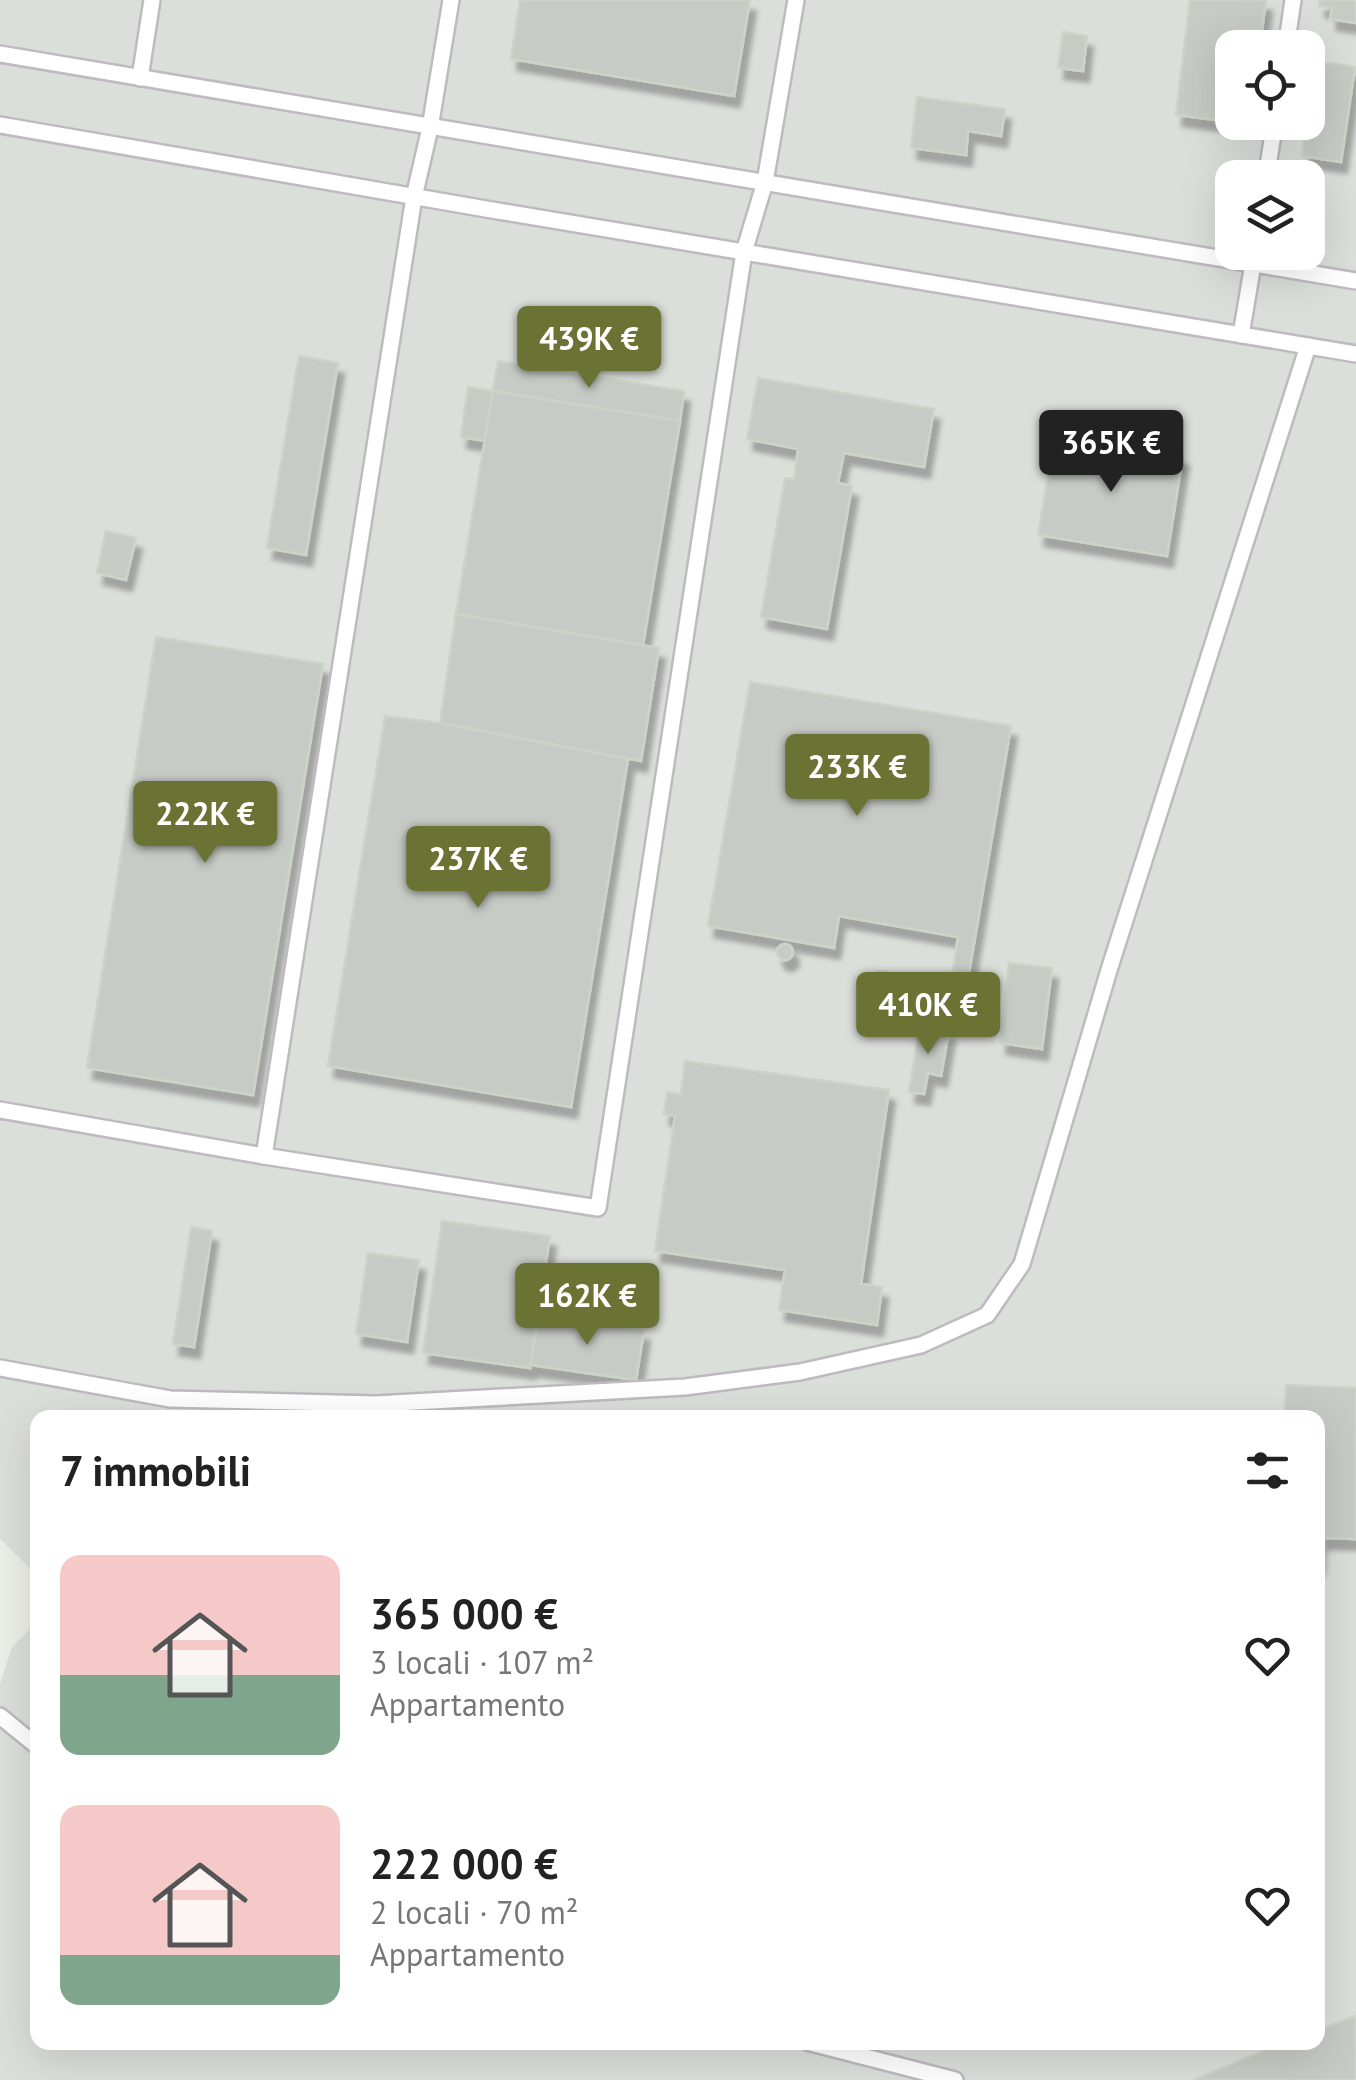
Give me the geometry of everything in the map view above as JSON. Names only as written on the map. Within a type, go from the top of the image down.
[{"type":"lane","points":[[140,78],[152,0]]},
{"type":"lane","points":[[264,1156],[414,196],[452,0]]},
{"type":"lane","points":[[0,1110],[598,1208],[744,252],[765,182],[796,0]]},
{"type":"lane","points":[[1289,30],[1294,0]]},
{"type":"lane","points":[[0,54],[430,128],[1215,252]]},
{"type":"lane","points":[[0,126],[1356,354]]},
{"type":"lane","points":[[1241,335],[1252,270]]},
{"type":"lane","points":[[1307,270],[1356,281]]},
{"type":"lane","points":[[0,1368],[170,1399],[414,1402],[685,1386],[800,1372],[921,1345],[987,1315],[1022,1264],[1109,970],[1308,346]]},
{"type":"lane","points":[[0,1716],[30,1740]]},
{"type":"lane","points":[[838,2050],[955,2080]]},
{"type":"shaded area","points":[[0,0],[1356,0],[1356,2080],[0,2080],[0,1684],[12,1647],[30,1629],[30,2050],[1325,2050],[1325,1410],[30,1410],[30,1568],[0,1539]]},
{"type":"building","points":[[520,0],[750,0],[734,96],[511,59]]},
{"type":"building","points":[[1190,0],[1266,0],[1262,30],[1215,30],[1215,120],[1176,115]]},
{"type":"building","points":[[1320,0],[1356,0],[1356,23],[1330,19],[1332,8],[1319,6]]},
{"type":"building","points":[[1063,32],[1087,36],[1083,71],[1058,68]]},
{"type":"building","points":[[1325,62],[1355,67],[1341,162],[1302,156],[1304,140],[1325,140]]},
{"type":"building","points":[[917,97],[1005,109],[1001,136],[968,131],[966,155],[911,148]]},
{"type":"building","points":[[299,356],[338,363],[306,555],[267,548]]},
{"type":"building","points":[[498,361],[684,391],[680,421],[493,391]]},
{"type":"building","points":[[758,378],[934,409],[924,467],[844,453],[838,483],[852,486],[827,629],[761,617],[785,478],[794,479],[798,449],[747,439]]},
{"type":"building","points":[[468,387],[493,391],[486,441],[461,437]]},
{"type":"building","points":[[493,391],[680,421],[643,645],[456,614]]},
{"type":"building","points":[[1055,434],[1183,455],[1167,556],[1038,535]]},
{"type":"building","points":[[106,531],[136,538],[126,580],[97,573]]},
{"type":"building","points":[[456,614],[659,648],[641,761],[440,723]]},
{"type":"building","points":[[156,637],[323,664],[253,1095],[87,1068]]},
{"type":"building","points":[[750,682],[1011,726],[969,973],[953,970],[958,937],[839,916],[834,948],[708,926]]},
{"type":"building","points":[[385,716],[628,759],[571,1107],[328,1066]]},
{"type":"building","points":[[785,944],[793,952],[785,960],[777,952]]},
{"type":"building","points":[[1009,963],[1052,968],[1042,1049],[1000,1043]]},
{"type":"building","points":[[882,971],[892,981],[882,991],[872,981]]},
{"type":"building","points":[[920,1025],[949,1030],[941,1076],[928,1073],[924,1094],[909,1092]]},
{"type":"building","points":[[685,1061],[889,1090],[861,1284],[882,1287],[877,1325],[779,1310],[785,1270],[655,1251],[675,1116],[664,1114],[667,1092],[681,1094]]},
{"type":"building","points":[[442,1221],[550,1236],[530,1368],[423,1353]]},
{"type":"building","points":[[191,1227],[212,1231],[194,1347],[173,1344]]},
{"type":"building","points":[[368,1253],[419,1260],[407,1342],[356,1334]]},
{"type":"building","points":[[539,1316],[644,1330],[636,1380],[530,1365]]},
{"type":"building","points":[[1286,1385],[1356,1388],[1356,1539],[1325,1538],[1325,1410],[1285,1410]]},
{"type":"building","points":[[1356,2016],[1356,2080],[1194,2080],[1266,2050],[1325,2050],[1325,2027]]}]
